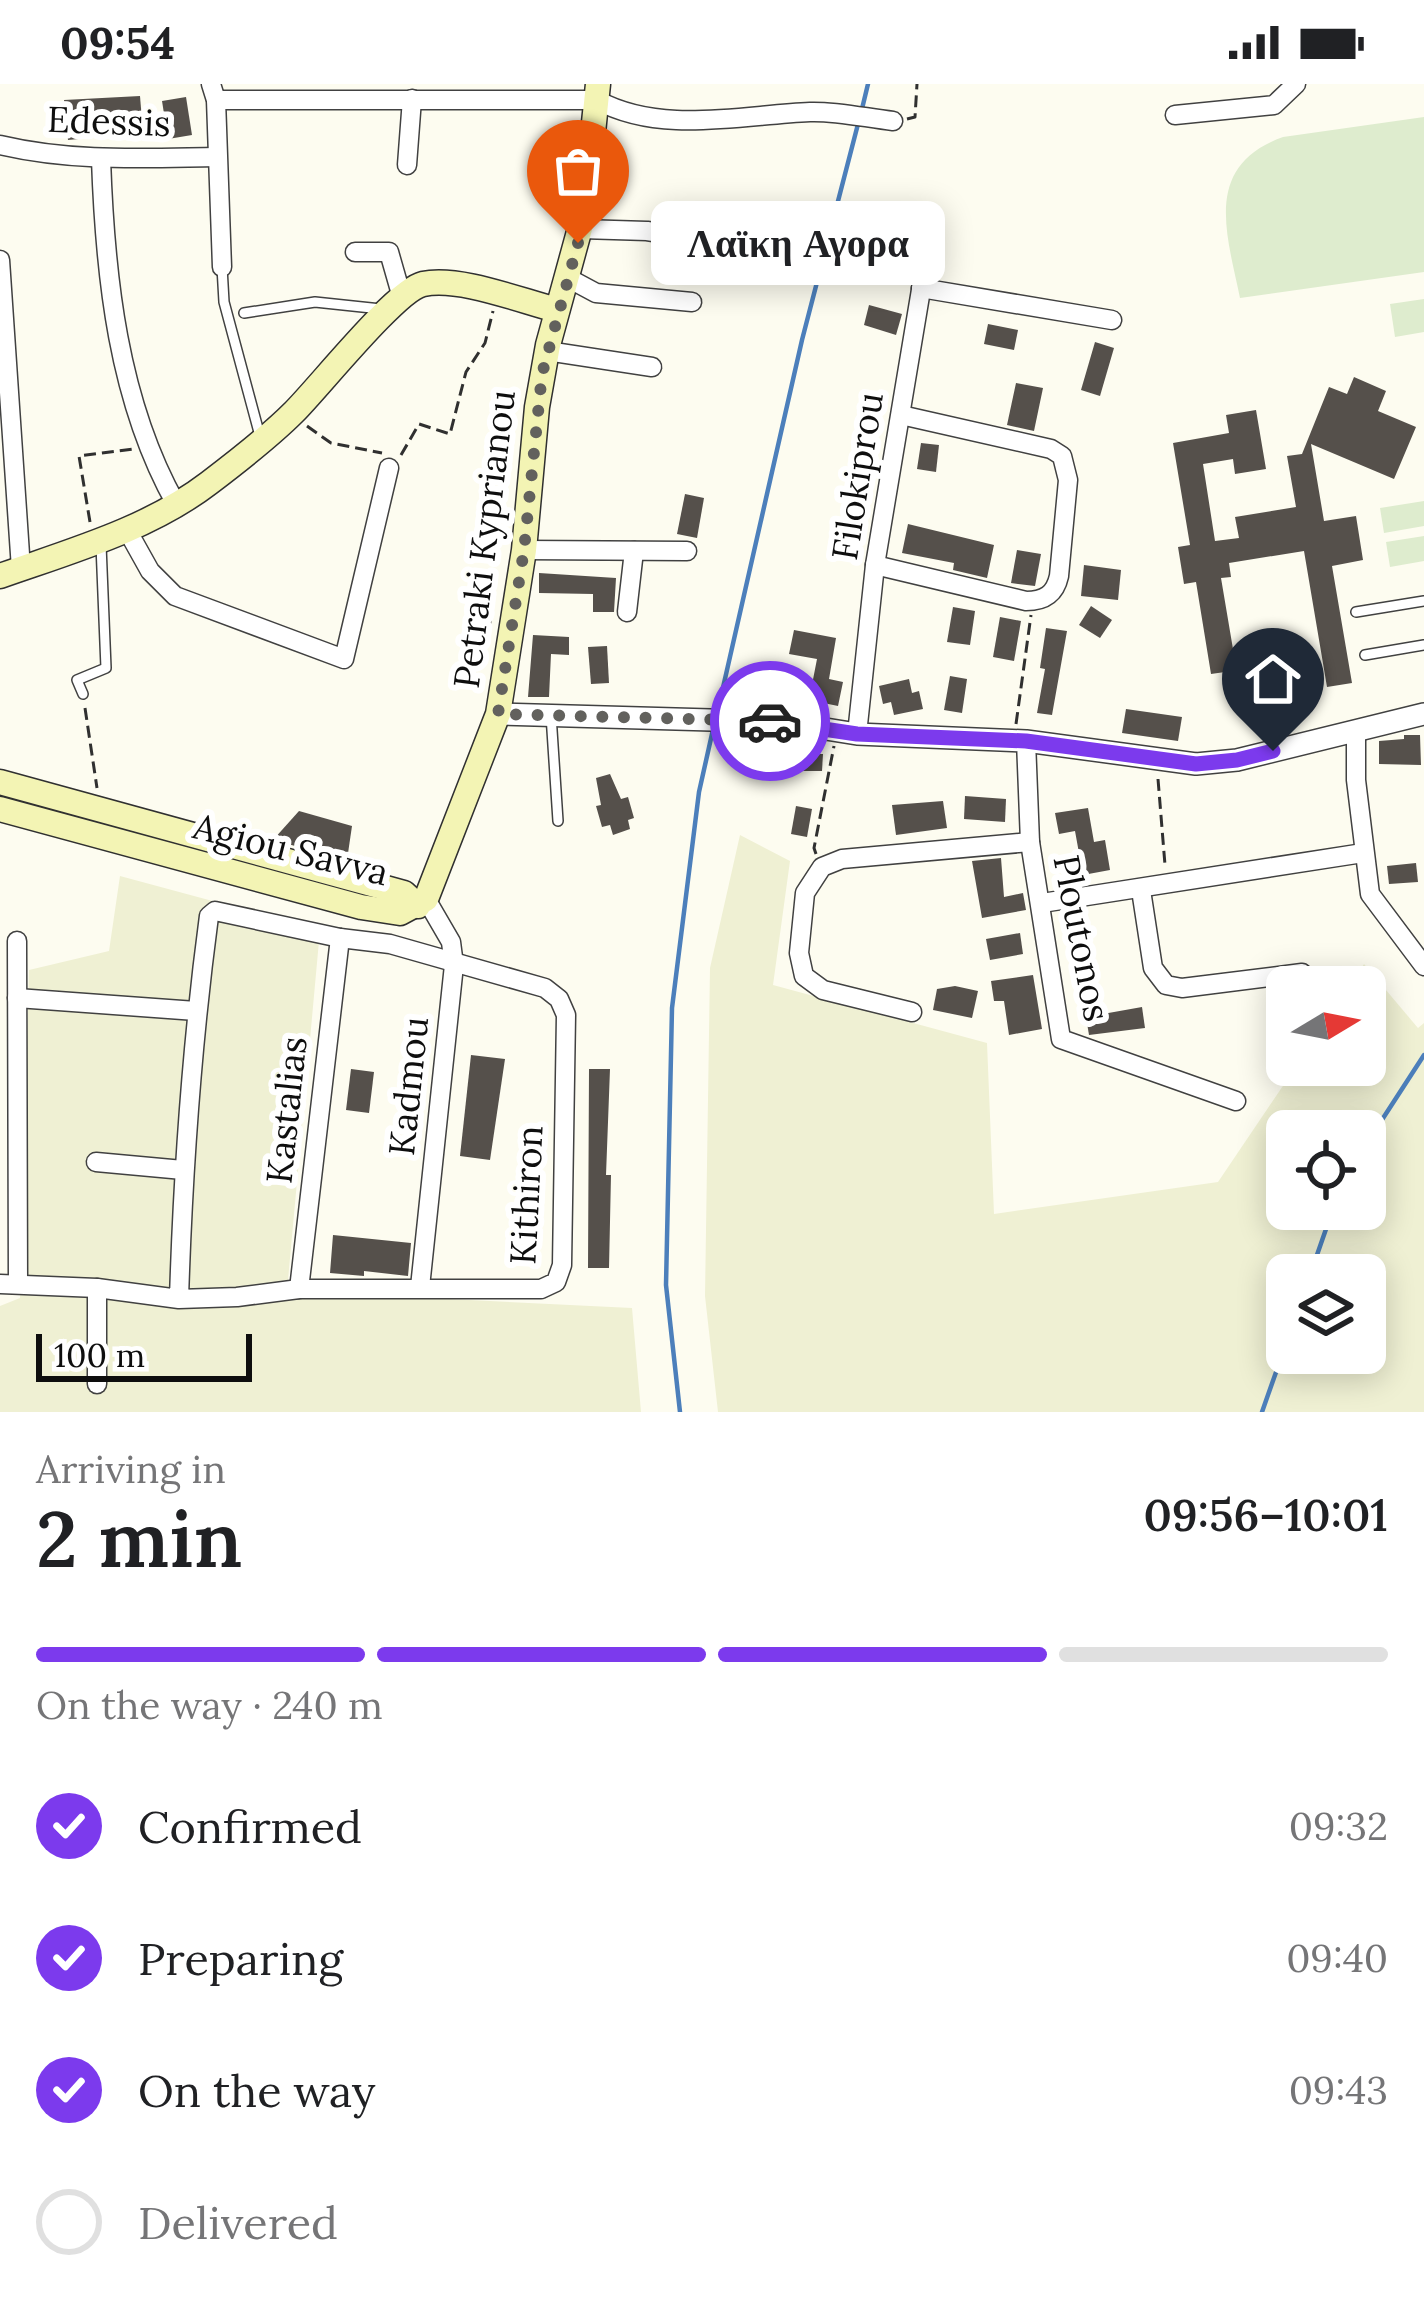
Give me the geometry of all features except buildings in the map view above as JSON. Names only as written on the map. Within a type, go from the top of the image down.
[{"type":"main road","name":"Petraki Kyprianou","points":[[422,902],[498,714],[524,550],[535,424],[547,351],[580,229],[597,92]]},
{"type":"main road","points":[[10,572],[97,541],[176,504],[262,441],[394,302],[425,283],[444,283],[557,310]]},
{"type":"main road","name":"Agiou Savva","points":[[0,782],[404,893],[422,902]]},
{"type":"main road","name":"Agiou Savva","points":[[0,809],[361,908],[400,913],[422,902]]},
{"type":"street","points":[[1175,115],[1274,105],[1296,84]]},
{"type":"street","points":[[222,267],[214,92],[412,99],[469,92],[597,92],[628,113],[712,120],[803,112],[893,122]]},
{"type":"street","points":[[407,165],[412,99]]},
{"type":"street","name":"Edessis","points":[[0,146],[101,159],[216,157]]},
{"type":"street","points":[[101,159],[105,243],[133,403],[147,448],[176,504]]},
{"type":"street","points":[[580,229],[647,231],[751,247]]},
{"type":"street","name":"Filokiprou","points":[[847,733],[932,230]]},
{"type":"street","points":[[355,253],[389,252],[394,302]]},
{"type":"street","points":[[0,260],[10,572]]},
{"type":"street","points":[[568,278],[596,293],[692,302]]},
{"type":"street","points":[[921,288],[1112,320]]},
{"type":"street","points":[[547,351],[652,367]]},
{"type":"street","points":[[874,565],[1033,601],[1051,594],[1059,576],[1068,480],[1062,456],[1051,449],[901,415]]},
{"type":"street","points":[[127,528],[150,571],[176,596],[344,659],[389,468]]},
{"type":"street","points":[[524,550],[687,550]]},
{"type":"street","points":[[627,612],[634,550]]},
{"type":"street","points":[[498,714],[782,722],[847,733],[1020,741],[1196,764],[1237,760],[1424,715]]},
{"type":"street","points":[[1356,730],[1356,780],[1370,894],[1424,965]]},
{"type":"street","name":"Ploutonos","points":[[1020,741],[1030,842],[1061,1040],[1235,1101]]},
{"type":"street","points":[[912,1012],[823,990],[804,976],[799,953],[806,893],[822,867],[842,860],[1030,842]]},
{"type":"street","points":[[1042,903],[1364,853]]},
{"type":"street","points":[[1141,890],[1153,968],[1166,985],[1182,988],[1266,978]]},
{"type":"street","name":"Kadmou","points":[[420,1287],[454,965],[451,942],[422,902]]},
{"type":"street","points":[[179,1298],[183,1169],[209,916],[215,911],[390,944],[454,965]]},
{"type":"street","name":"Kastalias","points":[[299,1289],[340,938]]},
{"type":"street","points":[[9,1284],[17,941]]},
{"type":"street","name":"Kithiron","points":[[9,1284],[179,1298],[299,1289],[541,1289],[556,1282],[562,1265],[566,1015],[560,999],[545,988],[454,965]]},
{"type":"street","points":[[17,998],[196,1011]]},
{"type":"street","points":[[96,1162],[183,1169]]},
{"type":"street","points":[[97,1384],[98,1288]]},
{"type":"lane","points":[[222,267],[224,302],[262,441]]},
{"type":"lane","points":[[244,313],[315,302],[394,302]]},
{"type":"lane","points":[[83,694],[77,680],[106,668],[97,541]]},
{"type":"lane","points":[[1356,612],[1424,601]]},
{"type":"lane","points":[[1365,655],[1424,645]]},
{"type":"lane","points":[[550,715],[558,821]]},
{"type":"path","points":[[893,122],[915,117],[917,84]]},
{"type":"path","points":[[291,415],[332,443],[400,457],[419,424],[450,434],[466,372],[485,343],[497,295]]},
{"type":"path","points":[[97,541],[79,456],[147,448]]},
{"type":"path","points":[[1020,741],[1033,601]]},
{"type":"path","points":[[83,694],[100,809]]},
{"type":"path","points":[[822,867],[814,848],[847,733]]},
{"type":"path","points":[[1156,759],[1167,885]]},
{"type":"green space","points":[[1424,117],[1424,272],[1240,298],[1226,204],[1240,165],[1283,137]]},
{"type":"green space","points":[[1424,299],[1424,332],[1395,337],[1390,304]]},
{"type":"green space","points":[[1424,501],[1424,526],[1384,533],[1380,508]]},
{"type":"green space","points":[[1424,536],[1424,561],[1390,567],[1386,542]]},
{"type":"green space","points":[[740,835],[790,861],[773,985],[987,1043],[994,1214],[1218,1182],[1266,1111],[1266,1230],[1386,1230],[1386,1110],[1267,1110],[1283,1086],[1386,1086],[1386,990],[1418,1028],[1424,1023],[1424,1412],[718,1412],[705,1296],[710,968]]},
{"type":"green space","points":[[120,876],[320,930],[287,1291],[632,1308],[641,1412],[0,1412],[0,1306],[20,1298],[29,970],[109,951]]},
{"type":"waterway","points":[[861,113],[868,84]]},
{"type":"waterway","points":[[717,714],[802,340],[858,124]]},
{"type":"waterway","points":[[680,1412],[666,1285],[672,1008],[699,792],[714,725]]},
{"type":"waterway","points":[[1386,1114],[1424,1055]]},
{"type":"waterway","points":[[1317,1254],[1326,1230]]},
{"type":"waterway","points":[[1262,1412],[1275,1374]]},
{"type":"way so far","points":[[578,243],[542,374],[524,550],[498,714],[770,721]]},
{"type":"place","name":"Λαϊκη Αγορα","points":[[578,243]]},
{"type":"route","points":[[770,721],[857,734],[1077,746],[1196,764],[1273,751]]}]
